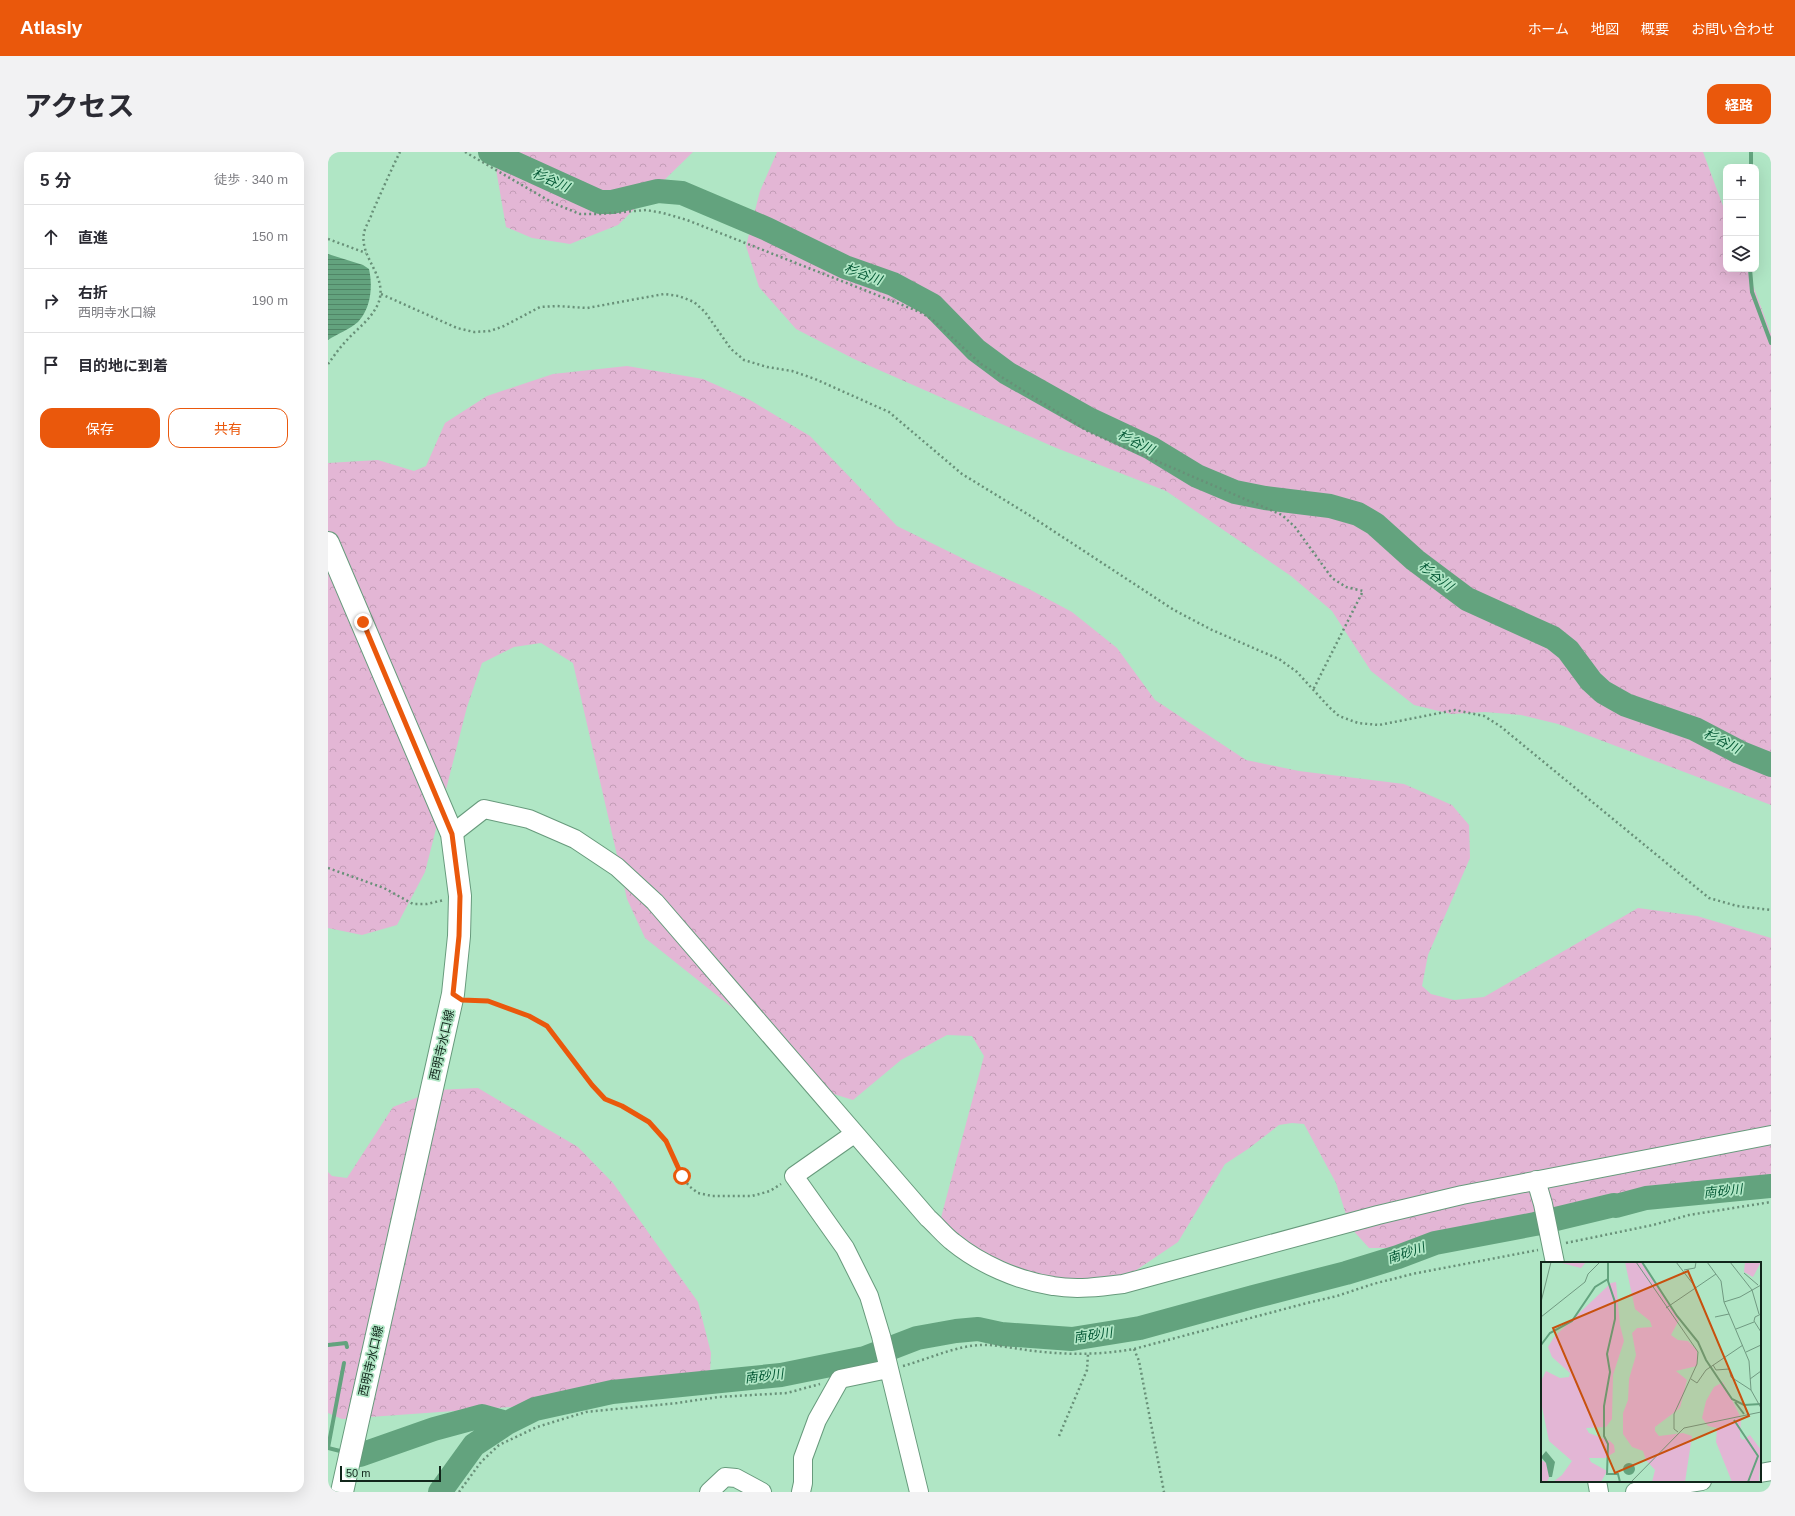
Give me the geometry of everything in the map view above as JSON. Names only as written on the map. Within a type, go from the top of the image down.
[{"type":"main road","name":"西明寺水口線","points":[[328,543],[452,834],[460,896],[459,936],[453,994],[342,1492]]},
{"type":"street","points":[[452,834],[484,809],[529,819],[576,839],[617,867],[655,902],[928,1218],[953,1242],[992,1266],[1021,1279],[1053,1286],[1091,1287],[1123,1284],[1378,1215],[1536,1180],[1771,1135]]},
{"type":"street","points":[[854,1134],[794,1176],[844,1248],[869,1296],[881,1336],[919,1492]]},
{"type":"street","points":[[1536,1180],[1543,1204],[1552,1249]]},
{"type":"street","points":[[801,1492],[803,1483],[803,1458],[817,1420],[840,1380],[888,1366]]},
{"type":"street","points":[[1761,1472],[1771,1471]]},
{"type":"street","points":[[708,1492],[725,1477],[736,1478],[762,1492]]},
{"type":"street","points":[[1597,1482],[1599,1492]]},
{"type":"street","points":[[1635,1492],[1696,1482]]},
{"type":"path","points":[[328,364],[346,341],[366,322],[377,306],[381,294],[379,280],[374,266],[366,253],[364,234],[385,182],[400,152]]},
{"type":"path","points":[[465,152],[553,203],[580,214],[601,214],[646,210],[663,213],[687,220],[920,312],[932,320],[981,364],[1089,432],[1282,515],[1295,527],[1332,578],[1346,587],[1363,591],[1313,690]]},
{"type":"path","points":[[328,239],[366,253]]},
{"type":"path","points":[[381,294],[457,328],[474,332],[497,329],[540,307],[557,306],[587,308],[664,294],[679,296],[694,302],[705,312],[731,349],[744,360],[767,367],[792,371],[815,379],[889,412],[962,474],[1029,515],[1174,610],[1212,630],[1279,659],[1297,672],[1329,708],[1339,716],[1358,724],[1379,725],[1455,710],[1484,716],[1500,726],[1708,898],[1737,906],[1771,910]]},
{"type":"path","points":[[328,868],[384,888],[413,904],[427,904],[460,896]]},
{"type":"path","points":[[453,994],[462,1000],[488,1001],[529,1016],[547,1026],[592,1085],[605,1099],[622,1106],[649,1122],[666,1141],[682,1176],[689,1186],[698,1193],[712,1196],[752,1196],[770,1190],[794,1176]]},
{"type":"path","points":[[888,1366],[903,1366],[957,1350],[980,1345],[1058,1354],[1110,1353],[1134,1349],[1336,1296],[1373,1284],[1412,1274],[1552,1249],[1689,1215],[1771,1202]]},
{"type":"path","points":[[1134,1349],[1139,1361],[1164,1492]]},
{"type":"path","points":[[1059,1436],[1087,1370],[1088,1354]]},
{"type":"path","points":[[459,1492],[481,1462],[499,1445],[537,1427],[586,1412],[677,1403],[718,1396],[787,1393],[840,1380]]},
{"type":"green space","points":[[493,152],[693,152],[618,225],[570,244],[532,238],[506,227]]},
{"type":"green space","points":[[777,152],[1703,152],[1723,206],[1723,272],[1748,272],[1771,334],[1771,805],[1558,724],[1521,715],[1485,712],[1451,714],[1414,705],[1371,671],[1332,611],[1291,576],[1166,491],[1054,447],[854,359],[796,329],[759,287],[746,246],[760,191]]},
{"type":"green space","points":[[627,366],[703,379],[750,400],[810,436],[897,526],[1027,588],[1072,612],[1117,648],[1155,700],[1246,760],[1299,771],[1404,784],[1452,805],[1469,825],[1470,858],[1428,955],[1422,986],[1431,994],[1454,1000],[1484,997],[1638,908],[1697,916],[1771,938],[1771,1174],[1390,1248],[1369,1248],[1350,1227],[1336,1183],[1304,1124],[1292,1123],[1279,1125],[1248,1149],[1225,1164],[1178,1242],[1126,1277],[1076,1288],[988,1266],[938,1229],[984,1056],[972,1036],[947,1035],[901,1060],[853,1100],[817,1089],[773,1040],[645,938],[627,899],[573,663],[541,643],[514,647],[482,663],[467,707],[425,872],[397,925],[362,935],[328,928],[328,463],[378,460],[414,471],[426,466],[445,423],[487,396],[553,374]]},
{"type":"green space","points":[[478,1088],[578,1147],[613,1183],[698,1302],[711,1353],[709,1393],[342,1419],[328,1413],[328,1172],[332,1176],[347,1178],[393,1107],[436,1090]]},
{"type":"shaded area","points":[[328,254],[363,265],[369,269],[371,290],[366,310],[358,322],[328,340]]},
{"type":"waterway","name":"杉谷川","points":[[490,152],[600,202],[612,202],[658,191],[682,193],[767,229],[845,267],[893,284],[932,305],[976,350],[1007,373],[1087,418],[1151,448],[1197,476],[1235,492],[1265,498],[1330,506],[1358,514],[1375,524],[1415,560],[1467,599],[1553,638],[1568,650],[1591,681],[1603,692],[1626,705],[1695,729],[1739,752],[1771,765]]},
{"type":"waterway","points":[[1751,152],[1751,164]]},
{"type":"waterway","points":[[1750,272],[1752,292],[1771,343]]},
{"type":"waterway","name":"南砂川","points":[[440,1492],[474,1445],[507,1423],[535,1409],[612,1392],[781,1375],[865,1358],[917,1338],[956,1331],[978,1329],[1001,1334],[1072,1339],[1140,1328],[1346,1273],[1398,1257],[1435,1243],[1535,1224],[1646,1198],[1771,1186]]},
{"type":"waterway","points":[[328,1345],[346,1343],[347,1347]]},
{"type":"waterway","points":[[344,1363],[328,1448],[344,1452]]},
{"type":"waterway","points":[[360,1455],[434,1429],[482,1416],[507,1423]]},
{"type":"route","points":[[363,622],[452,834],[460,896],[459,936],[453,994],[462,1000],[488,1001],[529,1016],[547,1026],[592,1085],[605,1099],[622,1106],[649,1122],[666,1141],[682,1176]]}]
